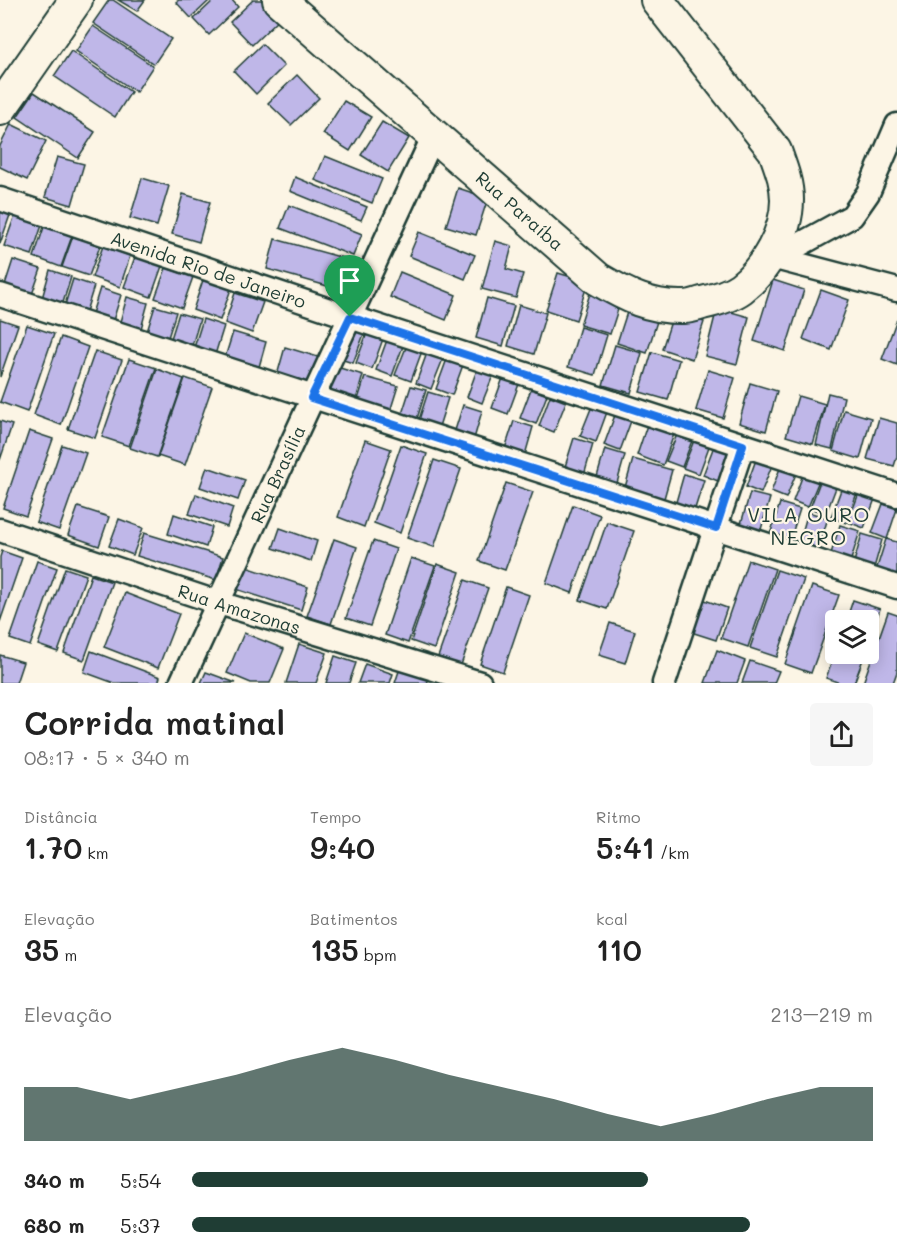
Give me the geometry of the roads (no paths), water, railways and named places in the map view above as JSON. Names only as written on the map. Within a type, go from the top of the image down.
[{"type":"main road","points":[[0,109],[76,0]]},
{"type":"main road","name":"Rua Paraíba","points":[[279,0],[598,279],[629,297],[655,306],[687,308],[717,299],[740,288],[761,267],[774,247]]},
{"type":"main road","points":[[657,0],[775,151],[784,176],[787,202],[774,247]]},
{"type":"street","points":[[774,247],[799,245],[852,216],[868,193],[897,125]]},
{"type":"street","name":"Rua Brasília","points":[[181,683],[434,135]]},
{"type":"street","name":"Avenida Rio de Janeiro","points":[[0,199],[350,317],[897,495]]},
{"type":"street","points":[[774,247],[897,290]]},
{"type":"street","points":[[0,295],[897,587]]},
{"type":"street","points":[[664,683],[743,445]]},
{"type":"street","name":"Rua Amazonas","points":[[0,530],[219,603],[480,683]]},
{"type":"district","name":"VILA OURO NEGRO","points":[[809,526]]}]
